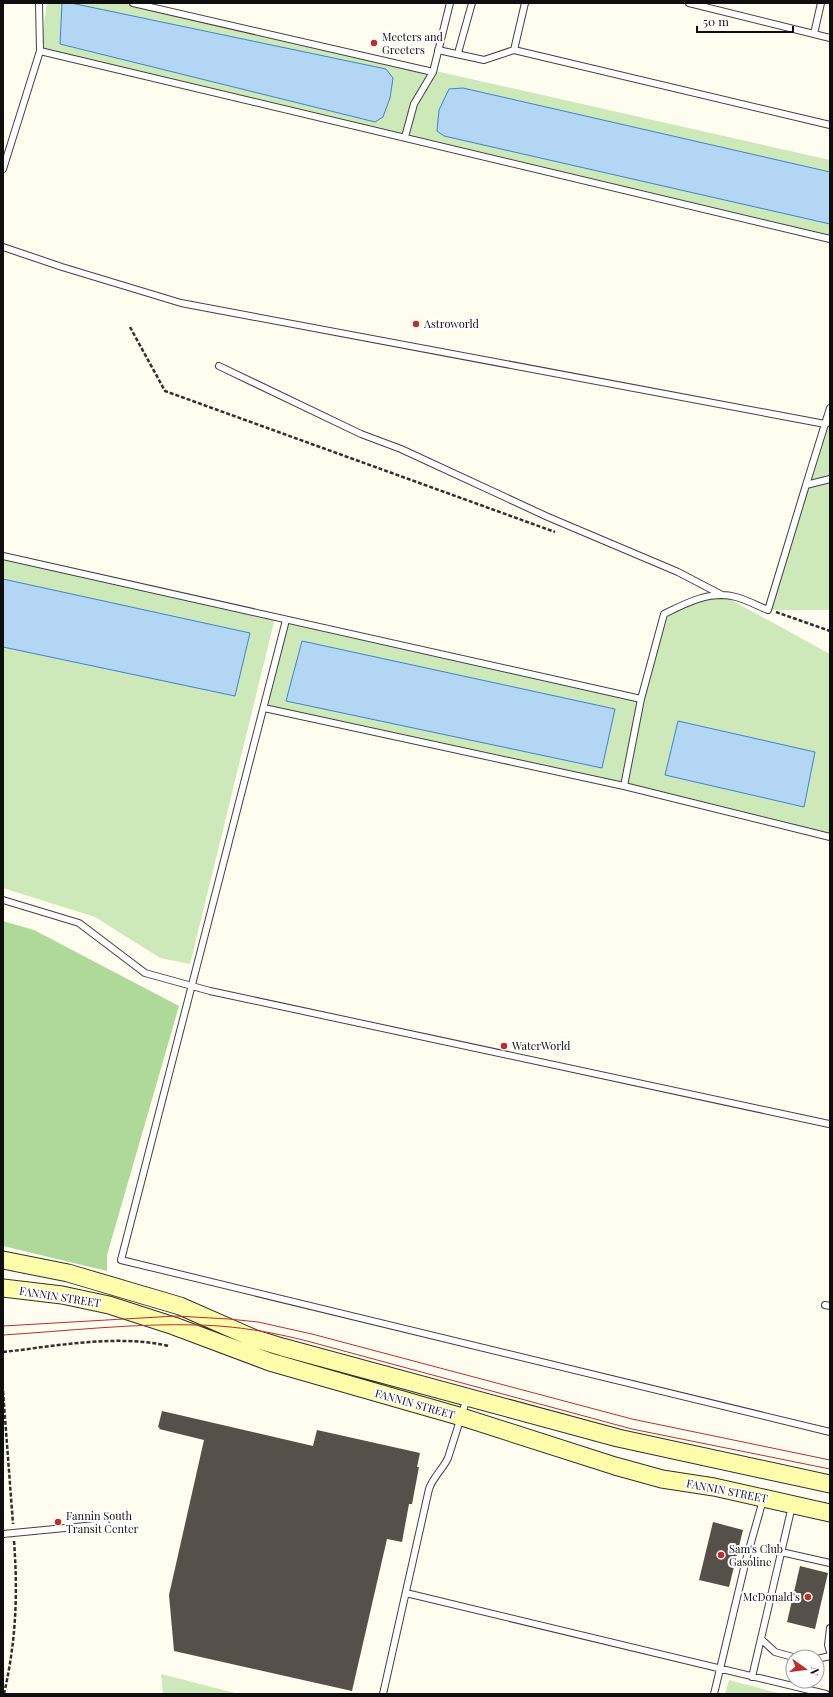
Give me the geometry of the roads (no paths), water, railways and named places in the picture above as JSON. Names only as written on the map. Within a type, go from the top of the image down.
[{"type":"main road","name":"FANNIN STREET","points":[[3,1260],[53,1269],[104,1283],[180,1306],[269,1343],[618,1438],[830,1484]]},
{"type":"main road","name":"FANNIN STREET","points":[[3,1288],[62,1295],[110,1305],[170,1325],[270,1362],[462,1417],[567,1452],[645,1475],[714,1487],[830,1513]]},
{"type":"lane","points":[[3,169],[40,51],[39,3]]},
{"type":"lane","points":[[133,3],[433,72]]},
{"type":"lane","points":[[405,137],[414,104],[433,72],[450,3]]},
{"type":"lane","points":[[458,53],[472,3]]},
{"type":"lane","points":[[514,50],[525,3]]},
{"type":"lane","points":[[689,3],[830,38]]},
{"type":"lane","points":[[814,34],[821,3]]},
{"type":"lane","points":[[438,50],[458,53],[484,60],[514,50],[830,125]]},
{"type":"lane","points":[[40,51],[830,238]]},
{"type":"lane","points":[[3,247],[62,267],[182,303],[828,423]]},
{"type":"lane","points":[[219,366],[361,434],[401,449],[553,519],[678,572],[722,595]]},
{"type":"lane","points":[[624,786],[641,699],[664,614],[690,601],[722,595],[736,597],[768,610],[769,609],[806,485],[828,423],[830,408]]},
{"type":"lane","points":[[806,485],[830,479]]},
{"type":"lane","points":[[3,556],[641,699]]},
{"type":"lane","points":[[286,620],[193,986],[121,1260],[830,1432]]},
{"type":"lane","points":[[264,708],[624,786],[830,837]]},
{"type":"lane","points":[[3,900],[79,924],[144,973],[193,986],[829,1124]]},
{"type":"lane","points":[[383,1694],[429,1489],[434,1478],[446,1463],[462,1417],[467,1397]]},
{"type":"lane","points":[[714,1694],[746,1560],[764,1498]]},
{"type":"lane","points":[[752,1677],[792,1504]]},
{"type":"lane","points":[[3,1534],[106,1524]]},
{"type":"lane","points":[[781,1552],[830,1564]]},
{"type":"lane","points":[[406,1593],[826,1694]]},
{"type":"lane","points":[[830,1628],[828,1645],[830,1652]]},
{"type":"lane","points":[[761,1638],[775,1652],[785,1655]]},
{"type":"water","points":[[62,3],[71,3],[386,69],[393,78],[390,98],[383,117],[375,122],[60,44]]},
{"type":"water","points":[[463,88],[830,172],[830,224],[444,136],[437,131],[439,110],[449,89]]},
{"type":"water","points":[[3,579],[250,633],[235,696],[3,647]]},
{"type":"water","points":[[302,641],[615,709],[602,768],[286,701]]},
{"type":"water","points":[[678,721],[815,752],[804,807],[665,775]]},
{"type":"tram line","points":[[3,1326],[176,1316],[258,1322],[312,1334],[632,1419],[830,1460]]},
{"type":"tram line","points":[[3,1335],[151,1325],[213,1326],[254,1330],[307,1341],[632,1429],[830,1469]]},
{"type":"place","name":"Meeters and Greeters","points":[[374,43]]},
{"type":"place","name":"Astroworld","points":[[416,324]]},
{"type":"place","name":"WaterWorld","points":[[504,1046]]},
{"type":"place","name":"Fannin South Transit Center","points":[[58,1522]]},
{"type":"place","name":"Sam's Club Gasoline","points":[[721,1555]]},
{"type":"place","name":"McDonald's","points":[[808,1597]]}]
